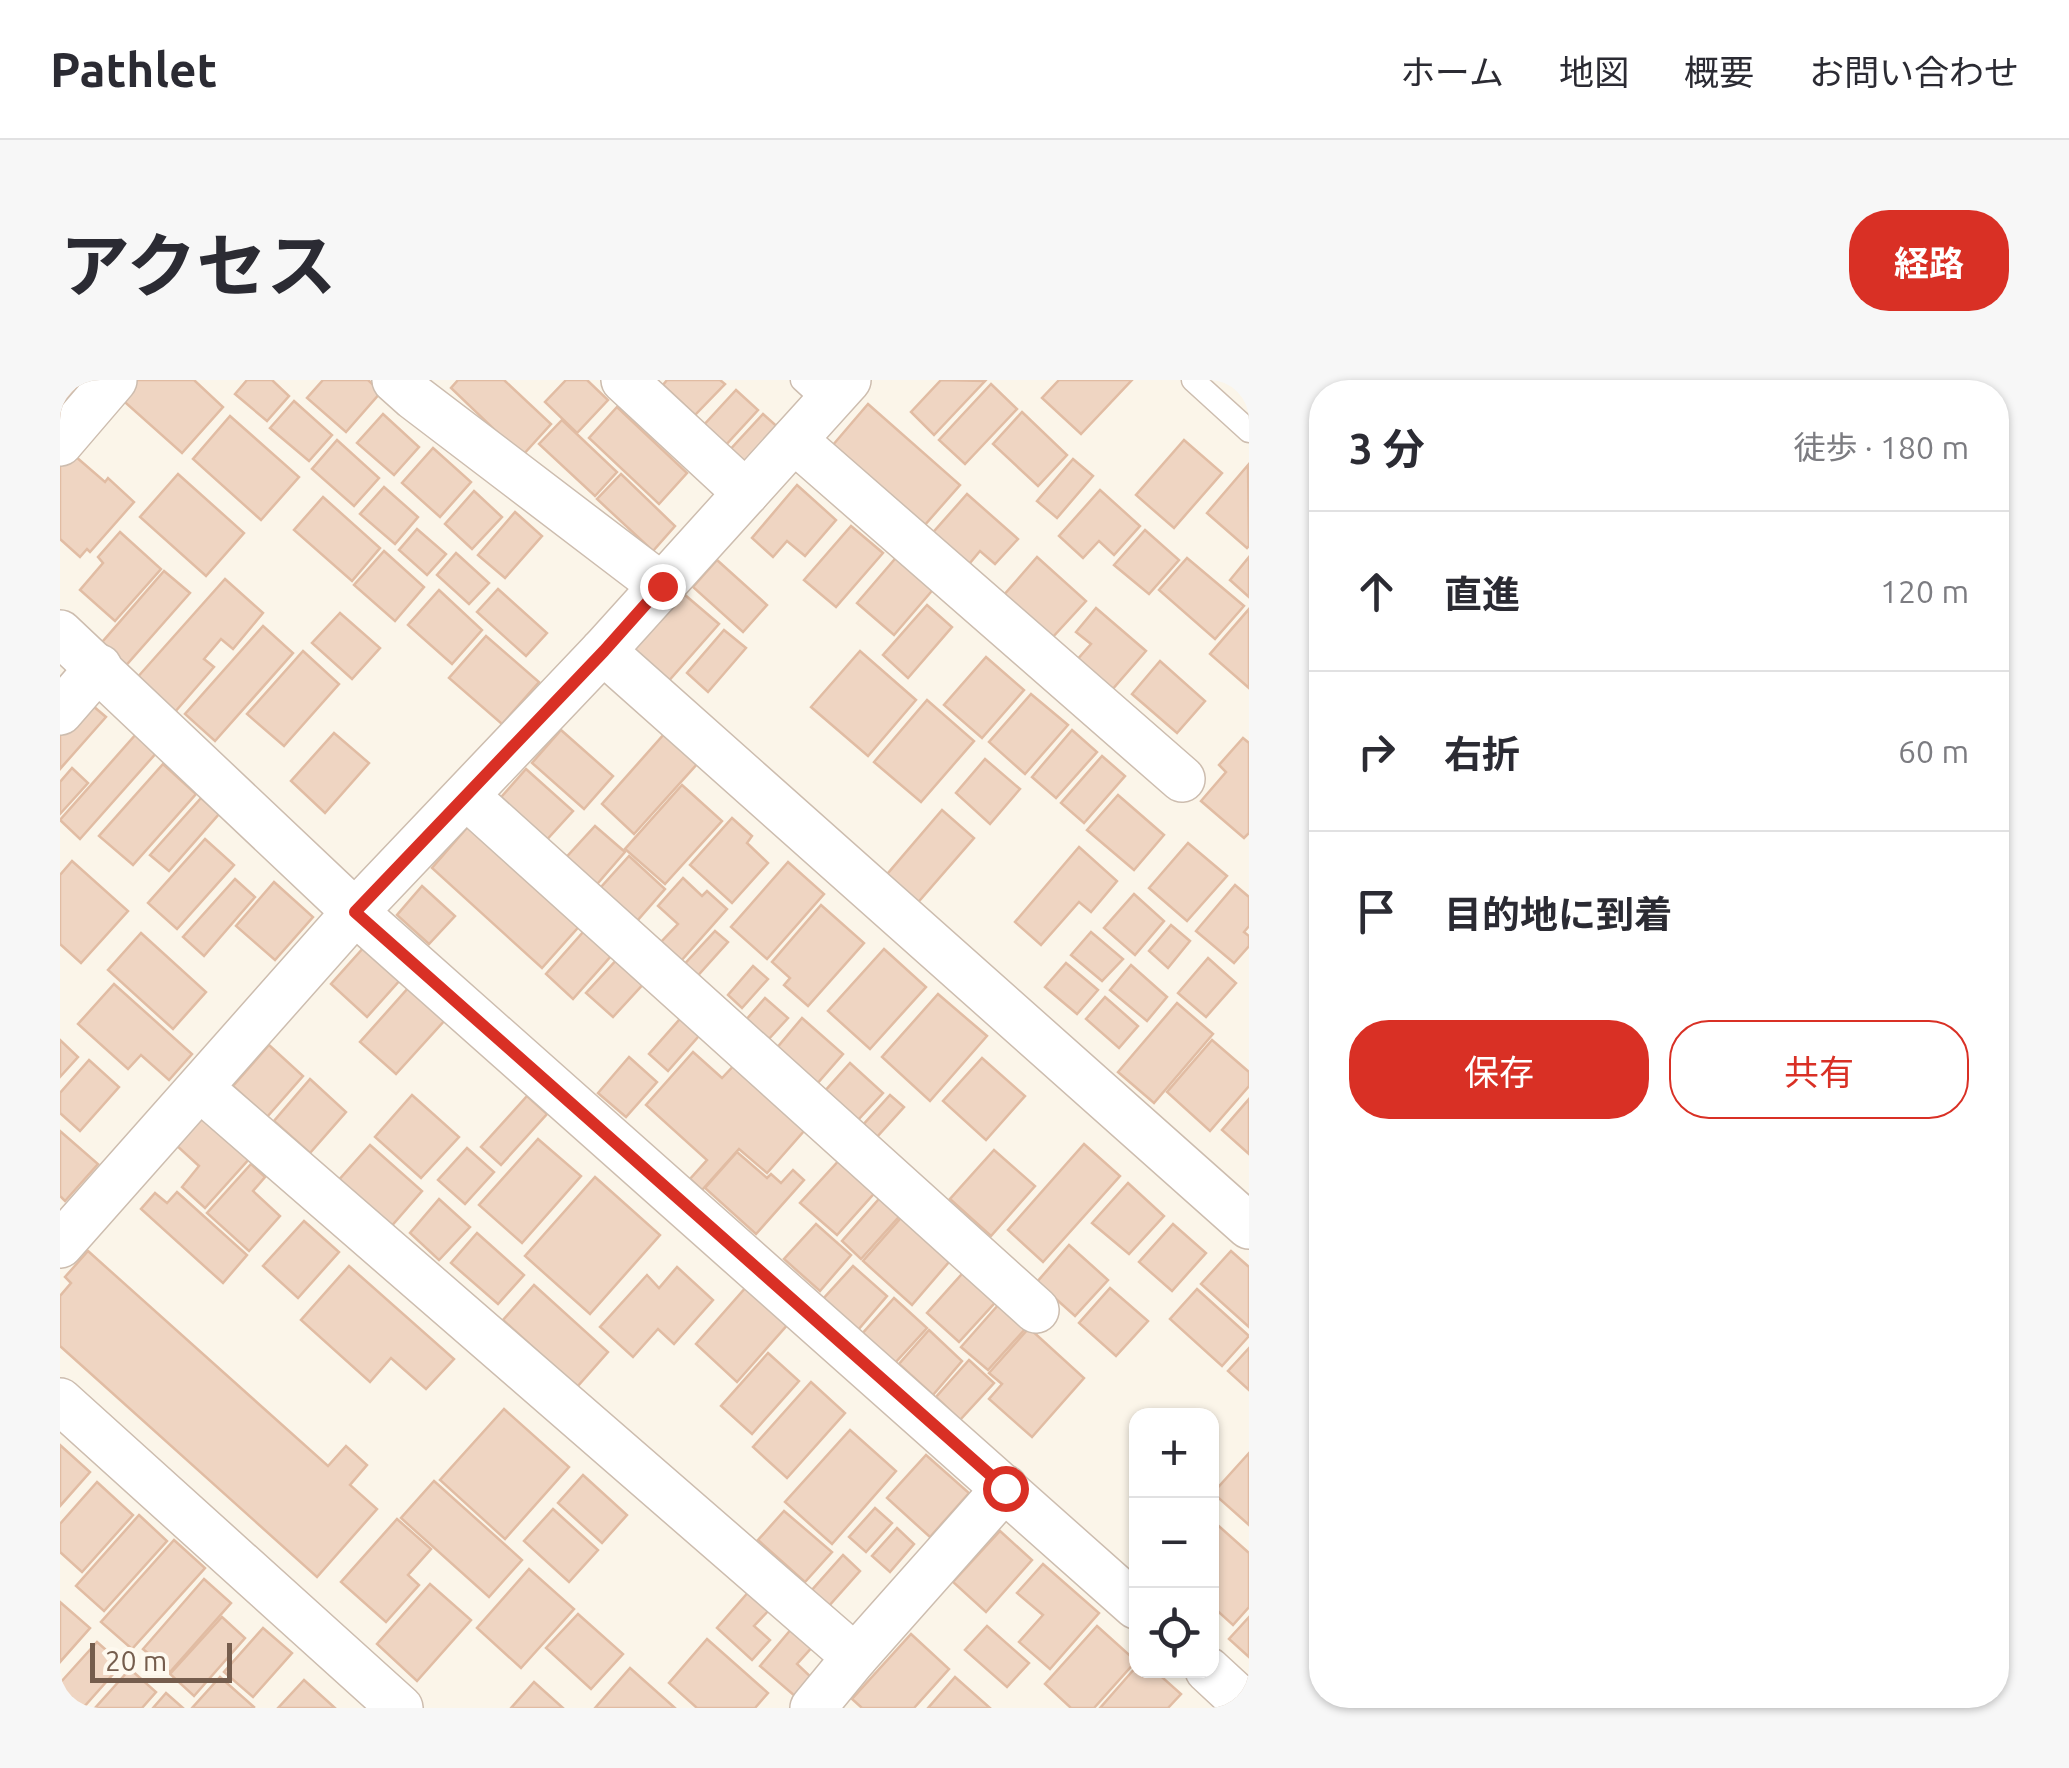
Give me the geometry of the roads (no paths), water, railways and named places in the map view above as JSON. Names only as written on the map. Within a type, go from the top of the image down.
[{"type":"street","points":[[60,442],[114,380]]},
{"type":"street","points":[[396,380],[414,398],[662,586]]},
{"type":"street","points":[[624,380],[746,493]]},
{"type":"street","points":[[60,1245],[355,912],[604,651],[794,440],[826,388]]},
{"type":"street","points":[[794,440],[1182,779]]},
{"type":"street","points":[[60,633],[355,912],[1129,1600]]},
{"type":"street","points":[[604,651],[1249,1226]]},
{"type":"street","points":[[60,712],[99,668]]},
{"type":"street","points":[[466,796],[1036,1310]]},
{"type":"street","points":[[200,1088],[855,1657]]},
{"type":"street","points":[[60,1401],[400,1708]]},
{"type":"street","points":[[814,1708],[1005,1488]]},
{"type":"street","points":[[1217,1678],[1249,1708]]},
{"type":"lane","points":[[1193,380],[1249,431]]}]
